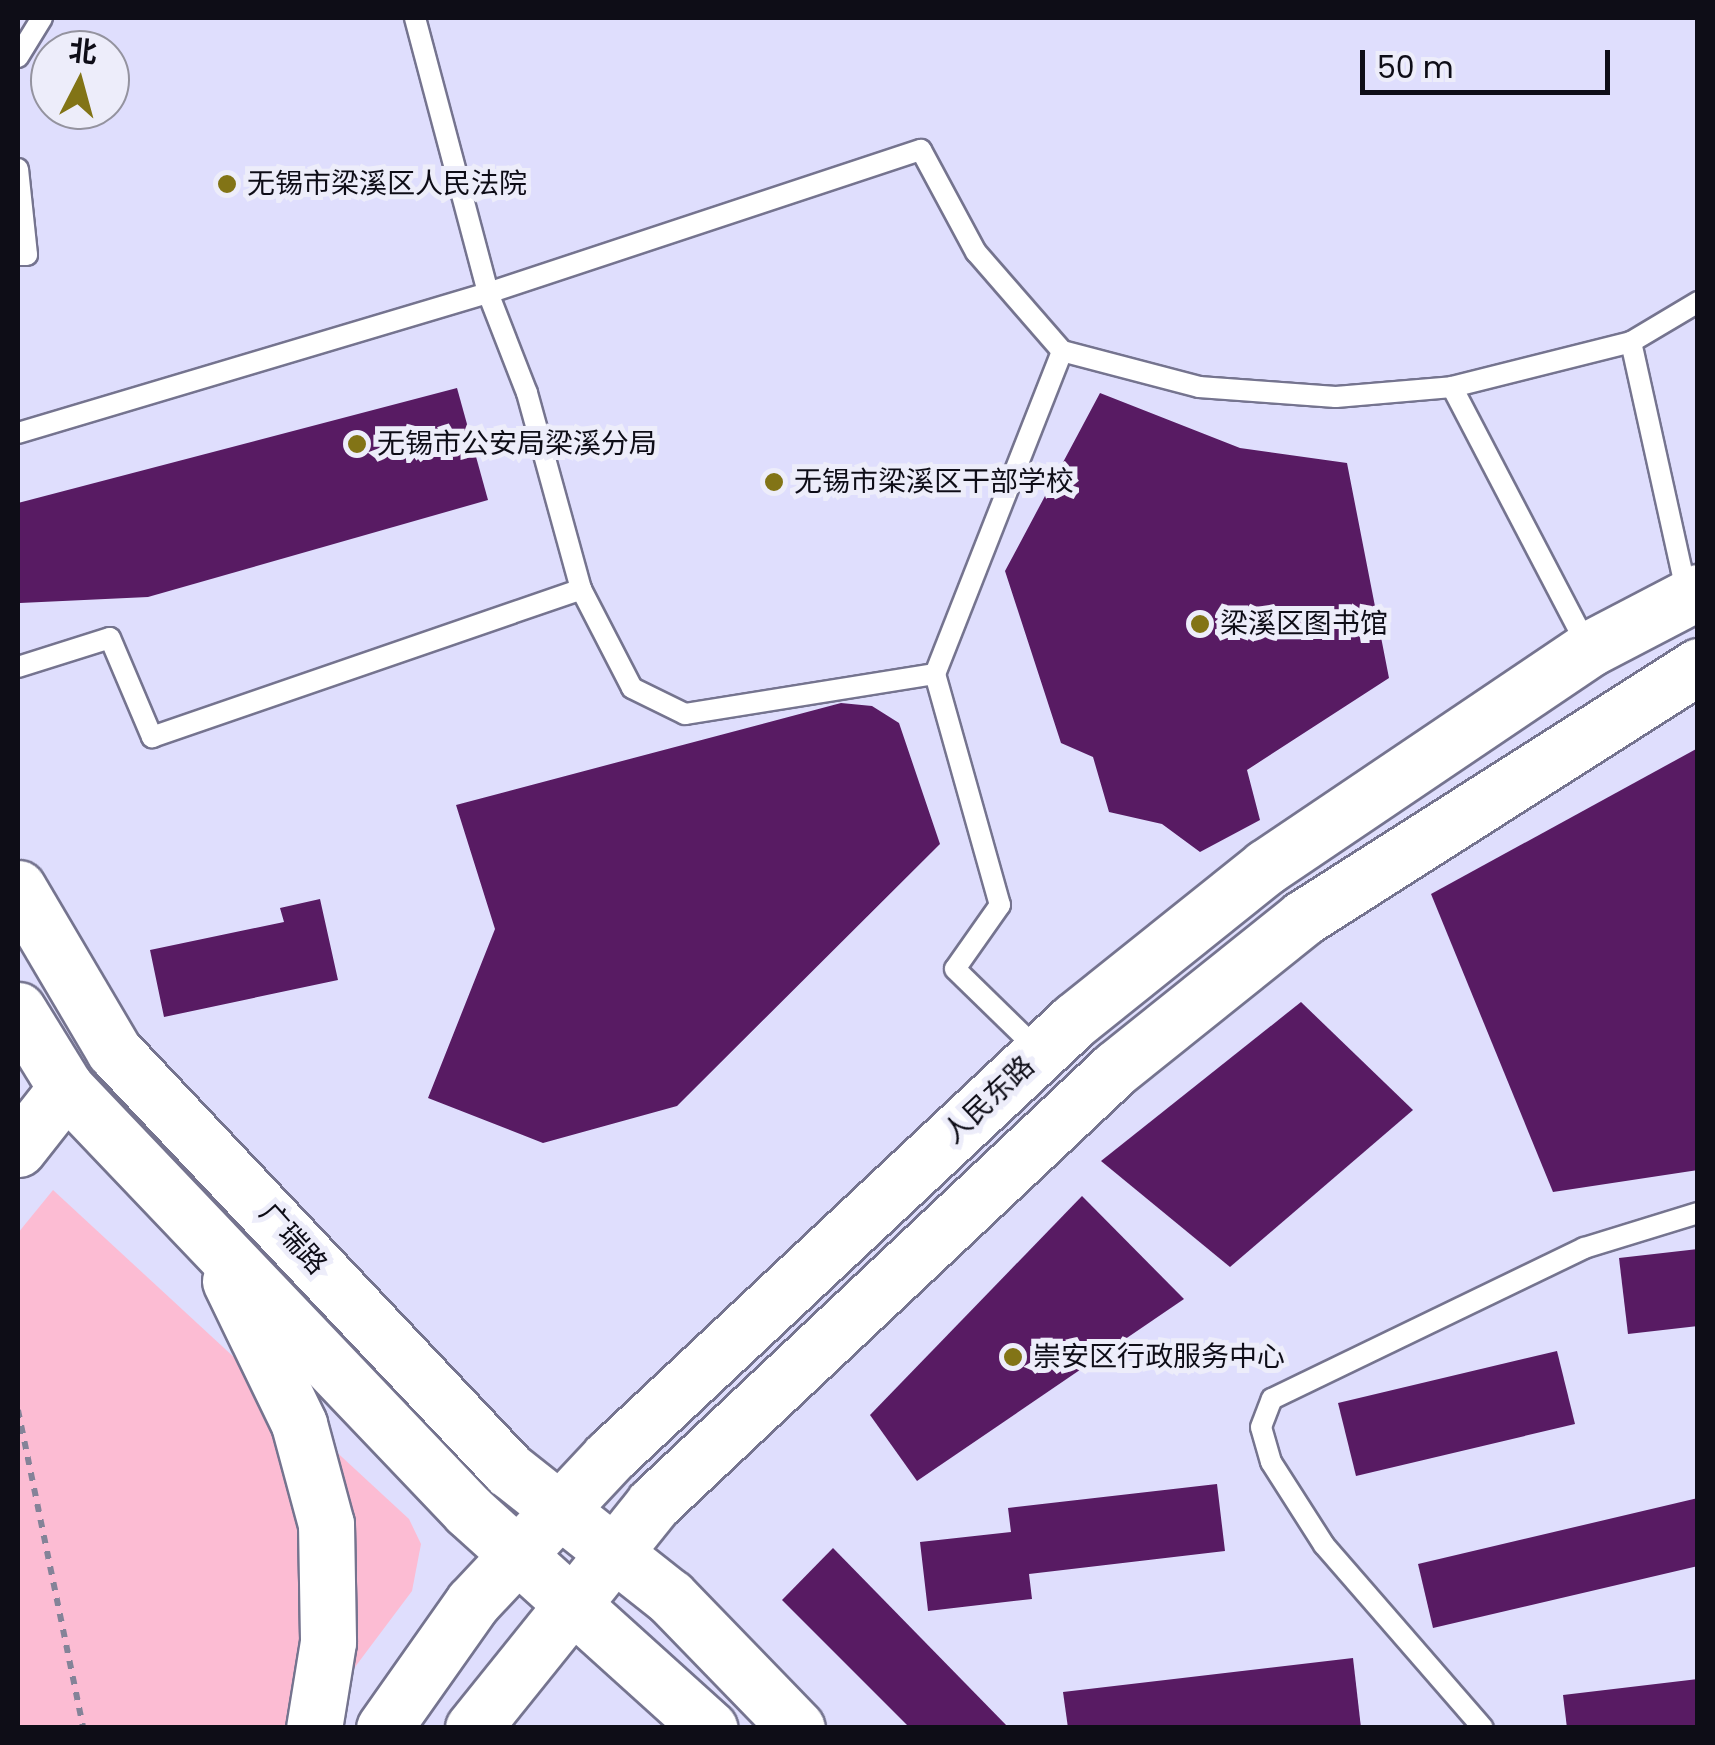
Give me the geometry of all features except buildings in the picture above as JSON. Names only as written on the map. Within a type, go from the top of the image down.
[{"type":"main road","name":"人民东路","points":[[384,1728],[518,1554],[560,1510],[1040,1052],[1266,867],[1588,648],[1692,595]]},
{"type":"main road","points":[[473,1728],[614,1553],[869,1296],[1130,1056],[1304,918],[1698,666]]},
{"type":"main road","name":"广瑞路","points":[[18,888],[114,1051],[509,1470],[614,1553],[797,1728]]},
{"type":"main road","name":"广瑞路","points":[[18,1010],[66,1088],[518,1554],[576,1602],[709,1728]]},
{"type":"main road","points":[[18,1148],[66,1088]]},
{"type":"main road","points":[[182,1207],[232,1285],[317,1480],[330,1584],[314,1728]]},
{"type":"lane","points":[[18,57],[42,18]]},
{"type":"lane","points":[[415,18],[488,293],[526,393],[581,589],[632,688],[685,714],[935,674]]},
{"type":"lane","points":[[18,433],[488,293],[922,150],[976,252],[1062,350],[1199,386],[1336,397],[1452,387],[1631,342],[1698,302]]},
{"type":"lane","points":[[18,169],[27,254],[18,255]]},
{"type":"lane","points":[[1631,342],[1692,595]]},
{"type":"lane","points":[[1040,1052],[956,969],[1000,905],[935,674],[1062,350]]},
{"type":"lane","points":[[1452,387],[1588,648]]},
{"type":"lane","points":[[18,666],[110,638],[152,737],[581,589]]},
{"type":"lane","points":[[1483,1728],[1314,1529],[1271,1462],[1261,1428],[1272,1398],[1584,1248],[1698,1213]]},
{"type":"path","points":[[18,1410],[83,1728]]},
{"type":"shaded area","points":[[53,1190],[409,1519],[421,1544],[412,1591],[310,1727],[18,1728],[18,1233]]},
{"type":"place","name":"无锡市梁溪区人民法院","points":[[227,184]]},
{"type":"place","name":"无锡市公安局梁溪分局","points":[[357,444]]},
{"type":"place","name":"无锡市梁溪区干部学校","points":[[774,482]]},
{"type":"place","name":"梁溪区图书馆","points":[[1200,624]]},
{"type":"place","name":"崇安区行政服务中心","points":[[1013,1357]]}]
